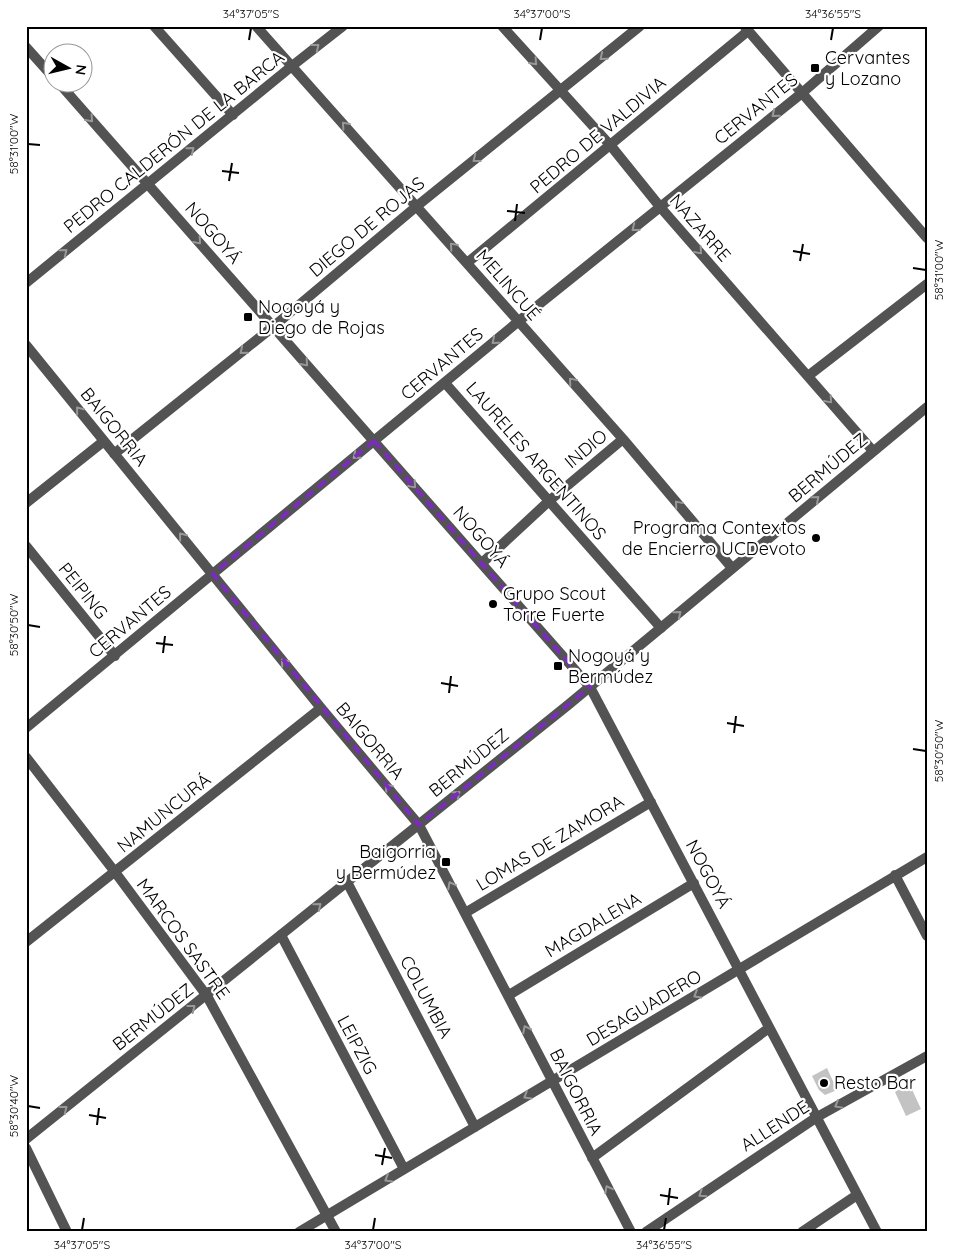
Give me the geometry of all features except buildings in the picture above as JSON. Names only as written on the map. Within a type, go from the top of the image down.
[{"type":"street","points":[[154,26],[233,115]]},
{"type":"street","name":"MELINCUÉ","points":[[256,26],[623,439],[732,568]]},
{"type":"street","name":"PEDRO CALDERÓN DE LA BARCA","points":[[26,283],[343,26]]},
{"type":"street","name":"NAZARRE","points":[[502,26],[611,146],[661,208],[873,451]]},
{"type":"street","name":"DIEGO DE ROJAS","points":[[114,454],[274,326],[417,206],[561,92],[640,26]]},
{"type":"street","name":"CERVANTES","points":[[26,728],[519,321],[802,93],[879,26]]},
{"type":"street","points":[[746,28],[927,238]]},
{"type":"street","name":"PEDRO DE VALDIVIA","points":[[467,263],[611,146],[746,28]]},
{"type":"street","points":[[26,47],[42,65]]},
{"type":"street","name":"NOGOYÁ","points":[[67,92],[590,687],[877,1232]]},
{"type":"street","points":[[808,376],[927,284]]},
{"type":"street","name":"BAIGORRIA","points":[[26,345],[321,708],[419,825],[509,994],[631,1232]]},
{"type":"street","name":"LAURELES ARGENTINOS","points":[[445,383],[661,628]]},
{"type":"street","name":"BERMÚDEZ","points":[[26,1139],[207,996],[590,687],[927,407]]},
{"type":"street","name":"INDIO","points":[[482,563],[549,501],[623,439]]},
{"type":"street","points":[[26,503],[104,441]]},
{"type":"street","name":"PEIPING","points":[[26,546],[115,656]]},
{"type":"street","name":"NAMUNCURÁ","points":[[26,942],[321,708]]},
{"type":"street","name":"MARCOS SASTRE","points":[[26,758],[115,872],[207,996],[336,1232]]},
{"type":"street","name":"LOMAS DE ZAMORA","points":[[465,912],[651,802]]},
{"type":"street","name":"DESAGUADERO","points":[[299,1232],[927,857]]},
{"type":"street","points":[[895,875],[925,929]]},
{"type":"street","name":"COLUMBIA","points":[[347,882],[475,1127]]},
{"type":"street","name":"MAGDALENA","points":[[509,994],[694,883]]},
{"type":"street","name":"LEIPZIG","points":[[282,935],[404,1169]]},
{"type":"street","points":[[592,1158],[769,1028]]},
{"type":"street","name":"ALLENDE","points":[[646,1232],[817,1117],[927,1056]]},
{"type":"street","points":[[26,1148],[67,1232]]},
{"type":"street","points":[[802,1232],[857,1195]]},
{"type":"highlighted area","points":[[374,441],[590,687],[419,825],[213,574]]},
{"type":"place","name":"Cervantes y Lozano","points":[[815,68]]},
{"type":"place","name":"Nogoyá y Diego de Rojas","points":[[248,317]]},
{"type":"place","name":"Programa Contextos de Encierro UCDevoto","points":[[816,538]]},
{"type":"place","name":"Grupo Scout Torre Fuerte","points":[[493,604]]},
{"type":"place","name":"Nogoyá y Bermúdez","points":[[558,666]]},
{"type":"place","name":"Baigorria y Bermúdez","points":[[446,862]]},
{"type":"place","name":"Resto Bar","points":[[824,1083]]}]
